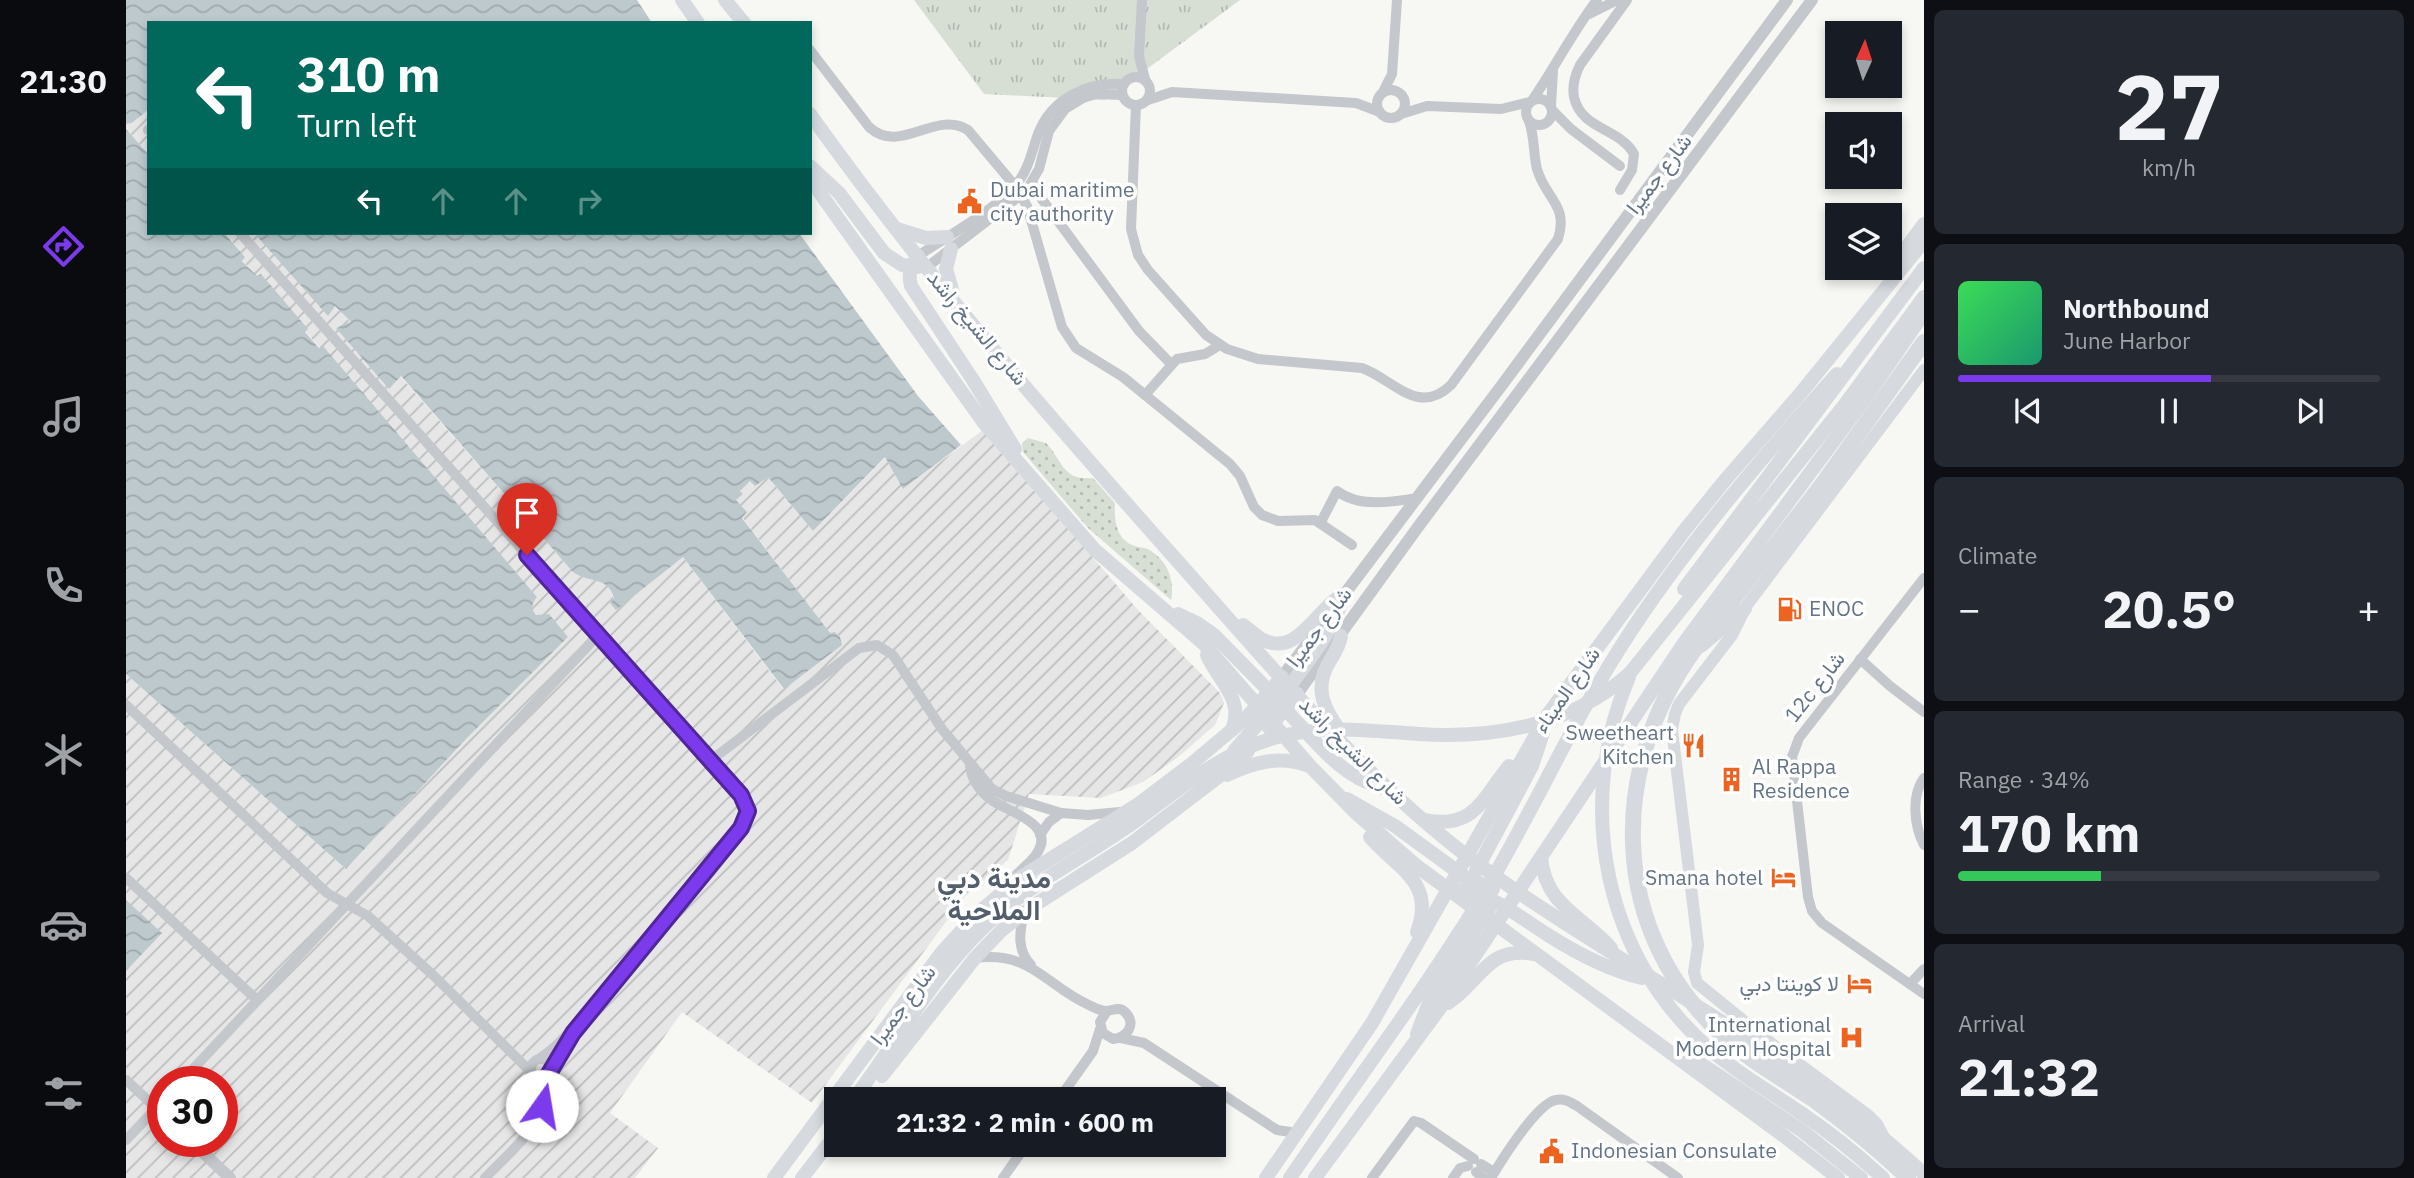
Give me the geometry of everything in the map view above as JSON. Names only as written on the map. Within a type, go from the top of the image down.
[{"type":"highway","points":[[1908,1178],[1857,1133],[1742,1052],[1708,1021],[1686,995],[1667,966],[1649,926],[1640,896],[1634,863],[1633,812],[1640,764],[1650,731],[1664,698],[1684,665],[1821,486],[1919,371],[1924,342]]},
{"type":"main road","points":[[682,0],[697,21]]},
{"type":"main road","points":[[726,0],[742,21]]},
{"type":"main road","name":"شارع الشيخ راشد","points":[[812,117],[897,229],[919,263],[958,304],[1057,424],[1224,614],[1278,701],[1311,767],[1397,850],[1448,889]]},
{"type":"main road","points":[[812,168],[839,193],[884,253],[894,261],[919,263]]},
{"type":"main road","name":"شارع الشيخ راشد","points":[[812,182],[970,404],[1095,550],[1130,582],[1204,644],[1349,751],[1387,789],[1479,864],[1560,922],[1764,1050],[1833,1099],[1924,1174]]},
{"type":"main road","points":[[1818,371],[1838,334],[1924,223]]},
{"type":"main road","points":[[897,229],[949,243],[946,269],[950,288],[958,304]]},
{"type":"main road","name":"شارع الميناء","points":[[1266,1178],[1372,1023],[1458,872],[1479,864],[1528,748],[1546,718],[1660,562],[1924,241]]},
{"type":"main road","points":[[919,263],[909,277],[911,286],[1000,422],[1028,474]]},
{"type":"main road","points":[[1291,1176],[1478,904],[1519,834],[1602,678],[1638,620],[1726,505],[1829,390],[1877,332],[1924,268]]},
{"type":"main road","points":[[862,1087],[946,969],[981,930],[1035,885],[1140,818],[1200,772],[1227,756],[1285,735],[1331,729],[1418,734],[1492,734],[1548,722],[1590,702],[1630,673],[1846,403],[1924,297]]},
{"type":"main road","points":[[1416,1042],[1422,1016],[1430,1000],[1491,921],[1508,907],[1670,664],[1737,569],[1881,377],[1924,313]]},
{"type":"main road","points":[[1886,1141],[1881,1129],[1868,1115],[1700,986],[1695,975],[1698,945],[1673,725],[1679,705],[1732,635],[1745,609],[1919,371],[1924,350]]},
{"type":"main road","points":[[1829,390],[1668,610],[1639,657],[1618,707],[1608,742],[1602,777],[1601,831],[1610,884],[1626,935],[1642,966],[1672,1010],[1698,1039],[1728,1065],[1823,1128],[1883,1178]]},
{"type":"main road","points":[[1224,614],[1264,640],[1284,642],[1300,636],[1325,607],[1343,594]]},
{"type":"main road","points":[[1208,785],[1221,765],[1278,701],[1328,632],[1338,614],[1343,594]]},
{"type":"main road","points":[[1670,664],[1704,644],[1745,609]]},
{"type":"main road","points":[[1167,611],[1206,629],[1344,769],[1369,784],[1387,789]]},
{"type":"main road","points":[[1341,636],[1338,648],[1324,672],[1321,691],[1325,709],[1340,731],[1349,751]]},
{"type":"main road","points":[[1204,644],[1210,663],[1235,703],[1236,717],[1232,730]]},
{"type":"main road","name":"شارع جميرا","points":[[774,1178],[953,939],[977,914],[1032,870],[1137,805],[1232,730],[1278,701]]},
{"type":"main road","points":[[1471,893],[1479,864],[1532,766],[1546,718]]},
{"type":"main road","points":[[1423,820],[1449,821],[1473,811],[1487,798],[1511,762],[1528,748]]},
{"type":"main road","points":[[1208,785],[1232,772],[1262,762],[1290,761],[1311,767]]},
{"type":"main road","name":"شارع جميرا","points":[[873,1087],[975,958],[1002,930],[1132,843],[1208,785]]},
{"type":"main road","points":[[1337,795],[1384,818],[1458,872],[1491,921],[1838,1178]]},
{"type":"main road","points":[[1357,814],[1370,837],[1406,871],[1420,892],[1421,920],[1401,972]]},
{"type":"main road","points":[[1541,857],[1546,880],[1554,896],[1566,910],[1602,938],[1621,960]]},
{"type":"main road","points":[[1315,1178],[1440,1008],[1491,921],[1492,894],[1479,864]]},
{"type":"main road","points":[[1448,889],[1492,894],[1518,892]]},
{"type":"main road","points":[[1492,894],[1547,935],[1600,964],[1622,973],[1657,981]]},
{"type":"main road","points":[[1440,1008],[1459,995],[1482,969],[1497,958],[1516,953],[1536,954]]},
{"type":"main road","points":[[1644,1034],[1704,1065],[1817,1141],[1861,1178]]},
{"type":"main road","points":[[802,1178],[824,1149]]},
{"type":"street","points":[[1142,0],[1139,56],[1151,93],[1148,100]]},
{"type":"street","points":[[1380,112],[1377,103],[1392,74],[1396,0]]},
{"type":"street","points":[[1136,106],[1130,220],[1135,246],[1148,270],[1206,335],[1220,345],[1250,358],[1362,368],[1414,396],[1431,396],[1442,392],[1455,380],[1558,240],[1561,214],[1557,202],[1538,173],[1535,145],[1526,111],[1553,71],[1563,49],[1597,0]]},
{"type":"street","points":[[1585,15],[1617,0]]},
{"type":"street","points":[[1619,190],[1634,167],[1634,154],[1626,144],[1584,116],[1577,106],[1573,88],[1580,65],[1627,0]]},
{"type":"street","name":"شارع جميرا","points":[[1343,594],[1787,0]]},
{"type":"street","name":"شارع جميرا","points":[[1278,701],[1341,636],[1418,527],[1812,0]]},
{"type":"street","points":[[812,53],[873,131],[894,138],[943,124],[953,124],[972,134],[1018,191],[1031,216],[1062,327],[1076,348],[1111,369],[1230,464],[1244,483],[1254,507],[1262,515],[1278,521],[1309,519],[1321,522],[1352,545]]},
{"type":"street","points":[[1136,106],[1126,101],[1122,95],[1125,82],[1139,56]]},
{"type":"street","points":[[1535,145],[1551,117],[1553,71]]},
{"type":"street","points":[[1392,74],[1406,105],[1401,114]]},
{"type":"street","points":[[1018,191],[1042,127],[1058,105],[1072,94],[1088,87],[1125,82],[1134,77],[1172,92],[1356,103],[1392,118],[1427,106],[1501,109],[1543,100],[1571,129],[1620,166]]},
{"type":"street","points":[[1356,103],[1392,90],[1427,106]]},
{"type":"street","points":[[1136,106],[1172,92]]},
{"type":"street","points":[[919,263],[949,243],[1001,200],[1033,181],[1041,163],[1049,131],[1065,109],[1089,96],[1102,93],[1122,95]]},
{"type":"street","points":[[1501,109],[1535,125],[1546,123],[1571,129]]},
{"type":"street","points":[[1033,181],[1041,198],[1124,311],[1146,340],[1171,364]]},
{"type":"street","points":[[126,705],[327,893],[362,911],[537,1079],[549,1073],[573,1033],[745,823],[748,811],[744,800],[710,761],[242,235]]},
{"type":"street","points":[[1145,396],[1171,364],[1181,358],[1205,354],[1220,345]]},
{"type":"street","points":[[1321,522],[1337,491],[1360,500],[1383,502],[1416,498]]},
{"type":"street","name":"12c شارع","points":[[1917,989],[1818,919],[1812,911],[1808,897],[1793,752],[1798,738],[1924,578]]},
{"type":"street","points":[[196,1066],[598,635]]},
{"type":"street","points":[[710,761],[859,648],[871,644],[883,647],[893,655],[942,729],[970,765],[996,792],[1061,813],[1108,814],[1137,805]]},
{"type":"street","points":[[1858,662],[1924,712]]},
{"type":"street","points":[[970,765],[974,779],[985,794],[994,802],[1030,820],[1040,835],[1036,855],[1003,892]]},
{"type":"street","points":[[1924,778],[1916,797],[1918,826],[1924,845]]},
{"type":"street","points":[[1040,835],[1049,822],[1061,813]]},
{"type":"street","points":[[126,878],[257,1000]]},
{"type":"street","points":[[1024,913],[1020,928],[1020,946],[1024,956],[1037,970]]},
{"type":"street","points":[[975,958],[1004,957],[1037,970],[1084,1002],[1107,1011],[1122,1010],[1144,1043]]},
{"type":"street","points":[[1917,989],[1924,969]]},
{"type":"street","points":[[1917,989],[1924,979]]},
{"type":"street","points":[[1084,1002],[1109,1038]]},
{"type":"street","points":[[1093,1051],[1107,1011]]},
{"type":"street","points":[[1121,1038],[1128,1033],[1131,1025]]},
{"type":"street","points":[[532,1124],[535,1099],[531,1064],[573,1033]]},
{"type":"street","points":[[1068,1087],[1093,1051],[1109,1038],[1121,1038],[1144,1043],[1277,1130],[1297,1133]]},
{"type":"street","points":[[485,1178],[532,1124],[542,1106],[549,1073],[549,1062],[525,1058],[510,1051]]},
{"type":"street","points":[[126,1080],[147,1097]]},
{"type":"street","points":[[1372,1178],[1414,1121],[1421,1122],[1477,1168],[1492,1175],[1544,1100],[1556,1096],[1577,1106],[1678,1178]]},
{"type":"street","points":[[126,1140],[147,1121]]},
{"type":"street","points":[[1277,1130],[1286,1149]]},
{"type":"street","points":[[208,1157],[230,1178]]},
{"type":"street","points":[[1003,1178],[1018,1157]]},
{"type":"street","points":[[1453,1178],[1460,1168],[1477,1168]]},
{"type":"shaded area","points":[[147,111],[147,153],[126,129],[126,124],[132,123]]},
{"type":"shaded area","points":[[226,235],[256,235],[332,308],[335,305],[395,380],[400,376],[572,571],[588,579],[603,581],[610,587],[614,599],[683,557],[783,689],[841,645],[840,637],[835,632],[830,634],[742,517],[736,500],[743,494],[740,492],[744,485],[768,477],[813,531],[886,457],[903,489],[983,430],[1138,610],[1220,693],[1224,703],[1215,725],[1177,758],[1143,782],[1101,798],[1029,794],[1008,860],[965,896],[812,1103],[682,1012],[610,1113],[658,1148],[635,1178],[126,1178],[126,674],[346,869],[463,742],[568,637],[543,616],[532,611],[537,597],[323,347],[320,348],[305,331],[307,329],[261,275],[257,277],[242,260],[245,257]]},
{"type":"green space","points":[[914,0],[1240,0],[1105,100],[984,94]]},
{"type":"green space","points":[[1028,438],[1046,443],[1069,473],[1093,478],[1115,503],[1116,522],[1124,539],[1157,555],[1166,566],[1171,579],[1171,600],[1088,528],[1023,452],[1022,443]]},
{"type":"water","points":[[126,0],[637,0],[651,21],[147,21],[147,111],[132,123],[126,124]]},
{"type":"water","points":[[126,129],[147,153],[147,235],[226,235],[245,257],[242,261],[257,276],[261,274],[308,329],[305,332],[319,348],[323,346],[537,597],[532,606],[536,615],[549,614],[568,637],[463,742],[346,869],[126,674]]},
{"type":"water","points":[[256,235],[800,235],[918,396],[961,445],[903,489],[885,457],[813,531],[768,477],[755,486],[750,481],[740,491],[743,494],[736,500],[747,512],[742,518],[830,633],[835,632],[840,637],[842,645],[784,689],[683,557],[616,610],[610,603],[614,598],[607,586],[572,571],[401,376],[389,389],[336,328],[351,322],[335,306],[328,316]]},
{"type":"water","points":[[126,900],[162,933],[126,971]]},
{"type":"place","name":"Dubai maritime city authority","points":[[970,202]]},
{"type":"place","name":"ENOC","points":[[1789,609]]},
{"type":"place","name":"Sweetheart Kitchen","points":[[1694,745]]},
{"type":"place","name":"Al Rappa Residence","points":[[1732,779]]},
{"type":"place","name":"Smana hotel","points":[[1783,878]]},
{"type":"place","name":"لا كوينتا دبي","points":[[1859,984]]},
{"type":"place","name":"International Modern Hospital","points":[[1851,1037]]},
{"type":"place","name":"Indonesian Consulate","points":[[1551,1151]]},
{"type":"district","name":"مدينة دبي الملاحية","points":[[994,894]]},
{"type":"route","points":[[527,555],[741,795],[748,811],[745,823],[573,1033],[547,1077],[542,1106]]}]
